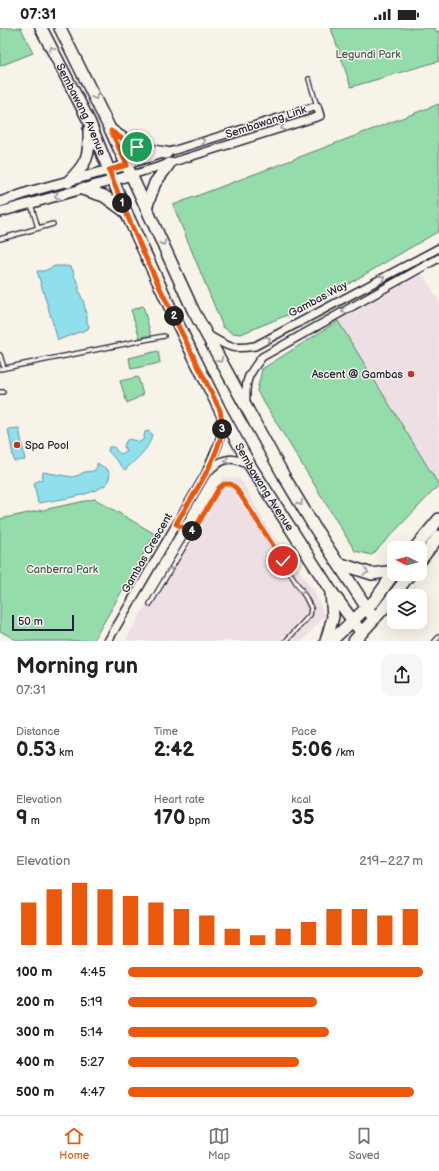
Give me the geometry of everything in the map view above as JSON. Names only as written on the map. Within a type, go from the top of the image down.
[{"type":"main road","name":"Sembawang Avenue","points":[[41,28],[89,121],[126,212],[220,410],[251,467],[331,591],[361,632]]},
{"type":"main road","name":"Sembawang Avenue","points":[[60,28],[111,131],[193,310],[285,478],[315,528],[374,619]]},
{"type":"main road","points":[[68,182],[80,170],[86,159],[90,145],[89,121]]},
{"type":"main road","points":[[111,131],[137,147],[166,153]]},
{"type":"main road","points":[[146,208],[155,183],[169,164]]},
{"type":"main road","points":[[0,202],[32,191],[68,182],[110,175],[129,170]]},
{"type":"main road","points":[[0,212],[82,189],[110,175]]},
{"type":"main road","points":[[82,189],[104,196],[126,212]]},
{"type":"main road","points":[[421,541],[439,519]]},
{"type":"main road","points":[[427,552],[439,536]]},
{"type":"main road","points":[[338,563],[372,574],[387,573]]},
{"type":"main road","points":[[331,641],[375,600],[388,581]]},
{"type":"main road","points":[[354,641],[384,608],[405,581]]},
{"type":"main road","points":[[326,641],[333,617],[331,591]]},
{"type":"street","name":"Sembawang Link","points":[[317,106],[320,116],[169,164],[129,170],[166,153],[317,106]]},
{"type":"street","name":"Gambas Way","points":[[206,334],[223,344],[235,348],[255,346],[439,248]]},
{"type":"street","name":"Gambas Way","points":[[246,407],[245,386],[248,376],[262,356],[439,258]]},
{"type":"street","name":"Gambas Crescent","points":[[108,641],[205,475],[218,445],[222,431],[220,410]]},
{"type":"street","name":"Gambas Crescent","points":[[205,475],[216,465],[228,459],[237,459],[251,467]]},
{"type":"lane","points":[[309,79],[317,106]]},
{"type":"lane","points":[[31,204],[38,228]]},
{"type":"lane","points":[[0,239],[54,224]]},
{"type":"lane","points":[[0,355],[2,369],[164,336]]},
{"type":"lane","points":[[150,604],[219,488],[224,484],[228,484],[236,488],[311,608],[310,615],[286,641]]},
{"type":"lane","points":[[176,524],[193,532]]},
{"type":"lane","points":[[435,641],[439,637]]},
{"type":"shaded area","name":"Ascent @ Gambas","points":[[423,274],[439,301],[439,485],[338,321]]},
{"type":"shaded area","points":[[223,477],[240,479],[272,534],[314,591],[325,616],[302,641],[128,641],[126,639]]},
{"type":"green space","points":[[0,28],[21,28],[33,53],[0,66]]},
{"type":"green space","name":"Legundi Park","points":[[331,28],[435,28],[436,32],[439,31],[439,61],[351,87]]},
{"type":"green space","points":[[439,104],[439,231],[314,304],[241,334],[232,333],[223,327],[173,205]]},
{"type":"green space","points":[[143,306],[151,335],[140,338],[131,310]]},
{"type":"green space","points":[[338,321],[439,485],[372,555],[355,551],[257,391],[262,369]]},
{"type":"green space","points":[[158,351],[160,363],[131,369],[129,358]]},
{"type":"green space","points":[[138,377],[143,395],[127,403],[120,381]]},
{"type":"green space","name":"Canberra Park","points":[[95,499],[155,534],[93,641],[18,641],[0,631],[0,519]]},
{"type":"water","points":[[55,266],[66,266],[73,270],[74,276],[79,285],[79,292],[83,300],[89,326],[88,329],[58,340],[37,271],[44,271]]},
{"type":"water","name":"Spa Pool","points":[[19,428],[25,460],[14,461],[8,429]]},
{"type":"water","points":[[148,431],[152,434],[148,445],[142,454],[125,470],[108,451],[109,447],[114,447],[119,453],[124,453],[126,450],[124,447],[126,441],[129,439],[140,442],[143,440],[145,432]]},
{"type":"water","points":[[97,463],[108,470],[110,475],[107,484],[83,495],[38,503],[34,483],[42,479],[43,472],[72,477],[84,472],[94,471],[97,467]]},
{"type":"place","name":"Ascent @ Gambas","points":[[411,374]]},
{"type":"place","name":"Spa Pool","points":[[17,445]]},
{"type":"route","points":[[137,147],[111,131],[127,165],[109,170],[126,212],[175,318],[220,410],[222,420],[222,431],[218,445],[205,475],[176,524],[193,532],[219,488],[224,484],[231,484],[236,488],[283,561]]}]
